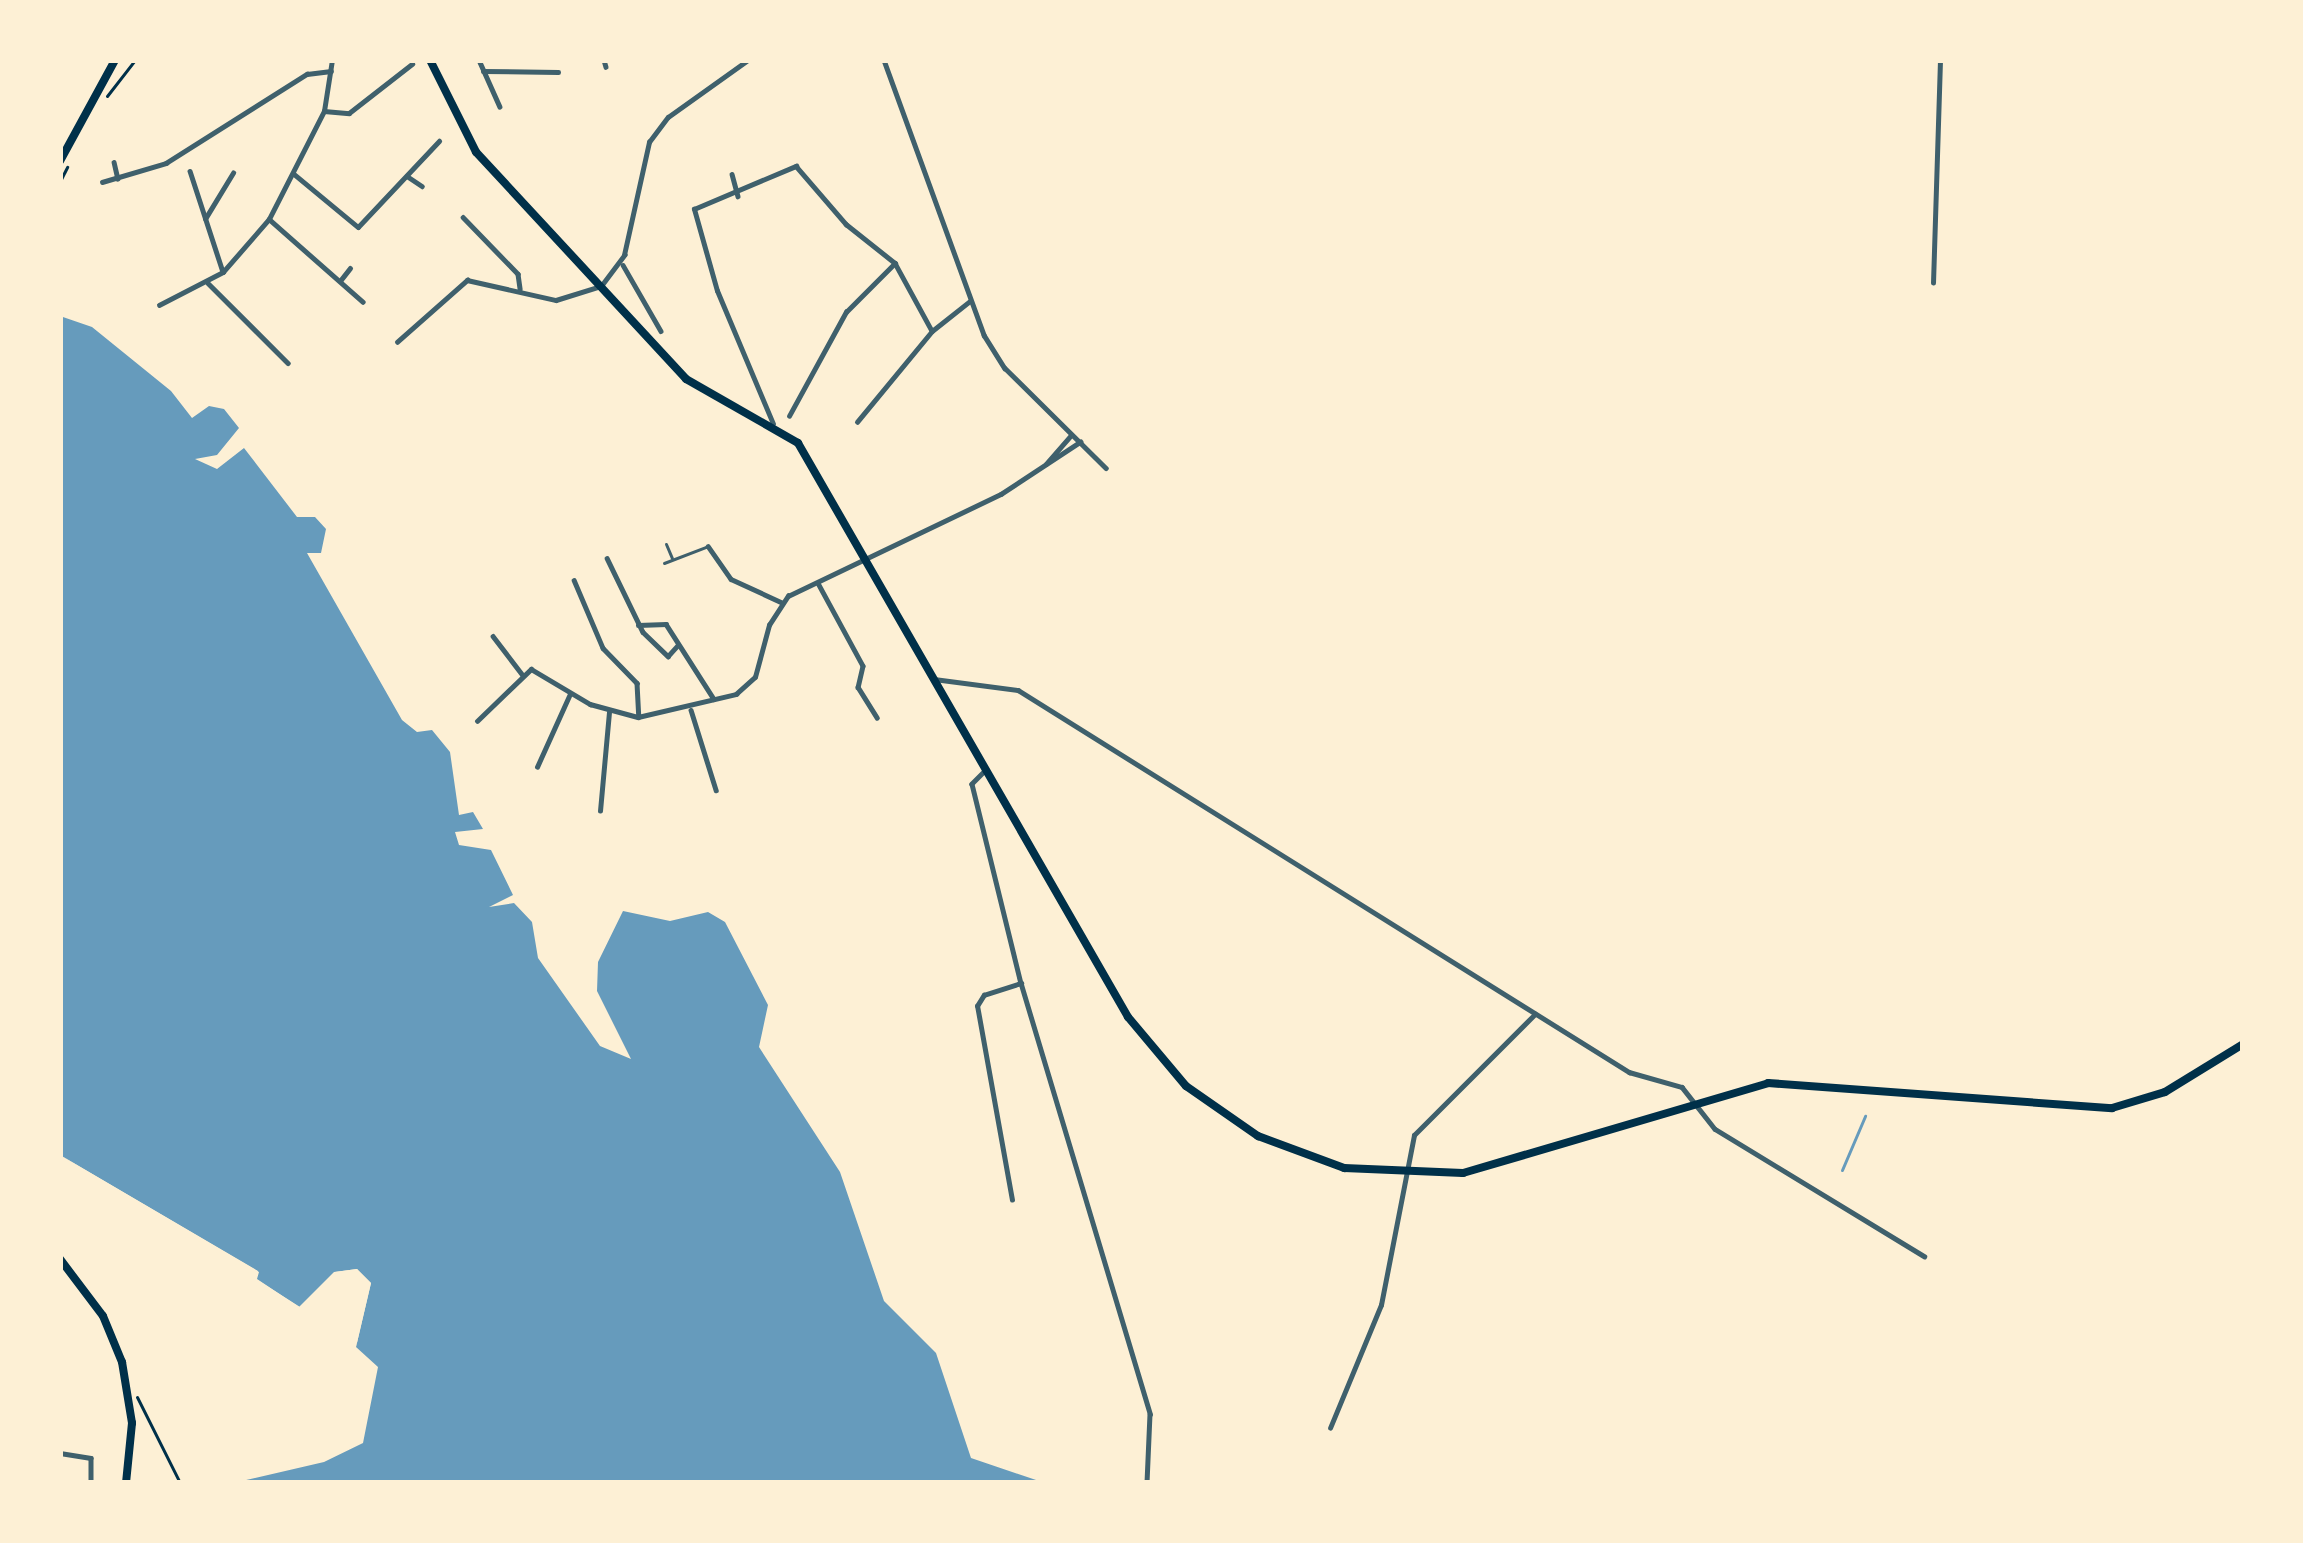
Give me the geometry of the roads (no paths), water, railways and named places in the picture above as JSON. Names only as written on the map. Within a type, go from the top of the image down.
[{"type":"main road","points":[[64,162],[116,60]]},
{"type":"main road","points":[[430,60],[476,152],[691,384],[720,405],[773,424],[802,448],[1118,1002],[1174,1074],[1224,1116],[1291,1151],[1408,1176],[1492,1168],[1691,1103],[1768,1084],[1812,1082],[2060,1110],[2112,1108],[2165,1092],[2243,1044]]},
{"type":"main road","points":[[60,1259],[103,1316],[132,1387],[126,1483]]},
{"type":"street","points":[[159,304],[224,272],[269,219],[324,111],[332,60]]},
{"type":"street","points":[[479,60],[500,107]]},
{"type":"street","points":[[397,343],[467,280],[565,301],[603,284],[621,264],[650,142],[668,117],[748,60]]},
{"type":"street","points":[[884,60],[970,301],[1005,368],[1106,468]]},
{"type":"street","points":[[1934,283],[1940,60]]},
{"type":"street","points":[[324,111],[346,114],[412,64]]},
{"type":"street","points":[[383,68],[391,79]]},
{"type":"street","points":[[102,182],[205,143],[313,70],[332,71]]},
{"type":"street","points":[[483,71],[558,72]]},
{"type":"street","points":[[294,174],[358,227],[439,140]]},
{"type":"street","points":[[114,162],[118,178]]},
{"type":"street","points":[[773,424],[717,291],[694,209],[738,196],[796,166],[846,224],[896,263],[932,331]]},
{"type":"street","points":[[190,171],[224,272]]},
{"type":"street","points":[[205,219],[233,173]]},
{"type":"street","points":[[732,174],[738,196]]},
{"type":"street","points":[[407,176],[422,186]]},
{"type":"street","points":[[463,217],[518,274],[520,289]]},
{"type":"street","points":[[269,219],[362,302]]},
{"type":"street","points":[[789,416],[846,312],[896,263]]},
{"type":"street","points":[[621,264],[661,331]]},
{"type":"street","points":[[340,280],[350,268]]},
{"type":"street","points":[[208,283],[288,363]]},
{"type":"street","points":[[856,422],[932,331],[970,301]]},
{"type":"street","points":[[1042,468],[1071,434]]},
{"type":"street","points":[[477,722],[522,674],[539,670],[570,694],[609,712],[638,717],[715,700],[755,677],[781,602],[1042,468],[1080,442]]},
{"type":"street","points":[[707,546],[731,579],[781,602]]},
{"type":"street","points":[[607,558],[638,625],[668,656],[677,646]]},
{"type":"street","points":[[574,580],[603,648],[637,683],[638,717]]},
{"type":"street","points":[[818,583],[863,666],[858,687],[877,718]]},
{"type":"street","points":[[638,625],[666,624],[715,700]]},
{"type":"street","points":[[493,636],[522,674]]},
{"type":"street","points":[[934,679],[1018,690],[1629,1072],[1682,1087],[1715,1129],[1924,1256]]},
{"type":"street","points":[[537,767],[570,694]]},
{"type":"street","points":[[691,708],[716,790]]},
{"type":"street","points":[[600,811],[609,712]]},
{"type":"street","points":[[986,770],[972,784],[1021,983],[1150,1414],[1148,1483]]},
{"type":"street","points":[[1012,1200],[977,1006],[983,995],[1021,983]]},
{"type":"street","points":[[1330,1427],[1381,1305],[1423,1119],[1535,1014]]},
{"type":"street","points":[[60,1453],[91,1458],[91,1483]]},
{"type":"lane","points":[[666,544],[673,560]]},
{"type":"lane","points":[[664,563],[707,546]]},
{"type":"water","points":[[60,316],[92,327],[171,391],[192,418],[209,406],[224,409],[239,428],[217,455],[195,459],[217,469],[244,448],[297,517],[315,517],[326,529],[321,553],[307,553],[402,720],[417,732],[432,730],[450,752],[459,815],[473,812],[483,829],[455,832],[459,845],[491,850],[513,895],[489,907],[514,903],[532,922],[538,958],[600,1046],[631,1059],[597,991],[598,962],[623,911],[670,921],[708,912],[725,922],[768,1005],[759,1047],[840,1172],[884,1301],[936,1353],[971,1458],[1045,1483],[233,1483],[324,1462],[363,1443],[378,1367],[356,1347],[371,1283],[357,1269],[335,1272],[300,1307],[256,1279],[258,1271],[60,1155]]},
{"type":"waterway","points":[[1842,1170],[1865,1116]]}]
